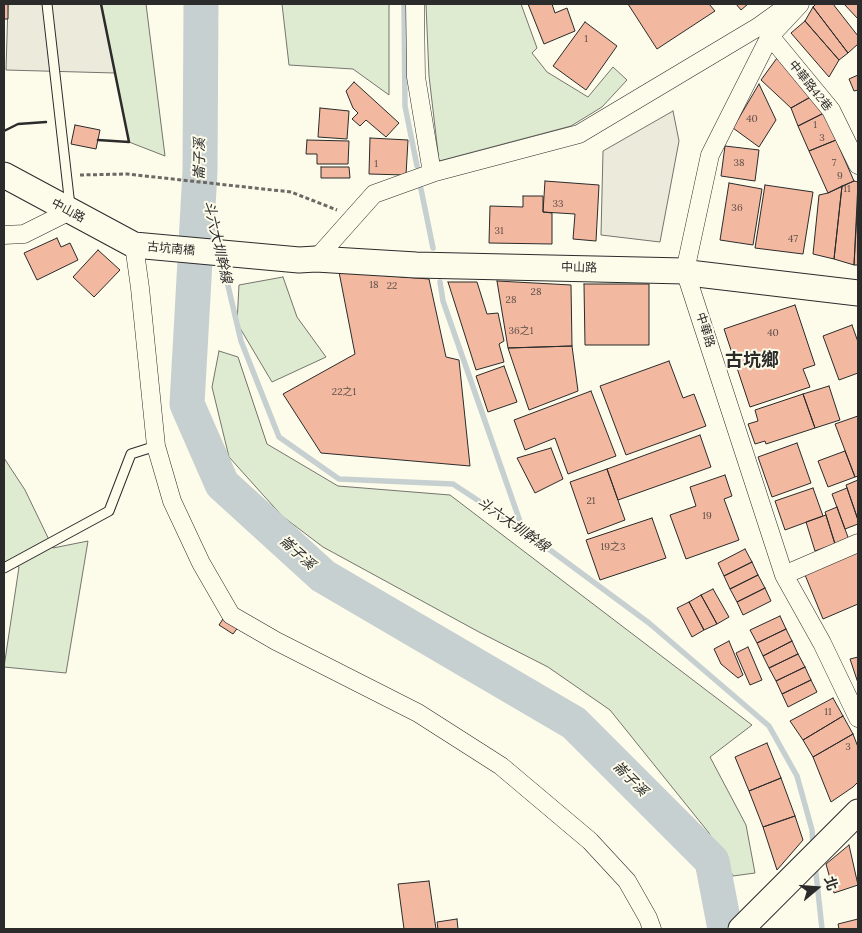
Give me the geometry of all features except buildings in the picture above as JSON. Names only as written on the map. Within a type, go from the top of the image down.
[{"type":"main road","name":"中山路","points":[[4,175],[134,245]]},
{"type":"main road","name":"古坑南橋","points":[[134,245],[307,260]]},
{"type":"main road","name":"中山路","points":[[307,260],[416,265],[686,271],[689,273],[858,293]]},
{"type":"main road","points":[[741,929],[804,866],[852,823]]},
{"type":"street","points":[[415,4],[416,77],[432,173]]},
{"type":"street","points":[[307,260],[354,216],[374,194],[432,173],[579,134],[758,27],[790,4]]},
{"type":"street","name":"中華路","points":[[800,4],[770,36],[710,155],[686,271],[784,575],[822,643],[858,718]]},
{"type":"street","name":"中華路42巷","points":[[770,36],[831,110],[858,165]]},
{"type":"street","points":[[4,235],[24,234],[70,211]]},
{"type":"street","points":[[134,245],[156,446],[172,501],[201,562],[231,615],[276,641],[418,714],[501,766],[590,841],[628,881],[652,929]]},
{"type":"street","points":[[784,575],[858,543]]},
{"type":"lane","points":[[47,4],[70,211]]},
{"type":"lane","points":[[4,568],[109,511],[131,454],[156,446]]},
{"type":"path","points":[[66,176],[127,174],[291,192],[354,216]]},
{"type":"green space","points":[[101,4],[146,4],[165,156],[129,142]]},
{"type":"green space","points":[[282,4],[389,4],[389,95],[353,69],[289,65]]},
{"type":"green space","points":[[426,4],[521,4],[537,48],[532,53],[547,72],[588,97],[613,67],[627,80],[602,107],[571,126],[439,161],[429,76]]},
{"type":"green space","points":[[283,277],[297,317],[326,357],[272,382],[237,323],[239,285]]},
{"type":"green space","points":[[219,351],[238,357],[267,444],[338,486],[450,495],[752,725],[710,757],[746,825],[755,873],[733,876],[709,833],[610,710],[548,667],[479,632],[323,547],[282,516],[229,457],[212,387]]},
{"type":"green space","points":[[4,458],[25,490],[53,548],[88,541],[66,673],[4,667],[19,567],[9,561],[4,567]]},
{"type":"shaded area","points":[[8,4],[101,4],[115,73],[6,70]]},
{"type":"shaded area","points":[[673,111],[679,141],[660,242],[601,235],[603,151]]},
{"type":"waterway","name":"崙子溪","points":[[201,4],[200,171],[187,404],[222,484],[323,576],[574,723],[712,861],[725,929]]},
{"type":"waterway","points":[[404,4],[405,106],[417,166]]},
{"type":"waterway","name":"斗六大圳幹線","points":[[200,171],[218,246]]},
{"type":"waterway","points":[[421,189],[433,248]]},
{"type":"waterway","name":"斗六大圳幹線","points":[[222,260],[241,341],[279,437],[339,479],[453,484],[523,530],[649,623],[769,726],[797,776],[812,830],[813,845]]},
{"type":"waterway","points":[[440,282],[443,301],[523,530]]},
{"type":"waterway","name":"斗六大圳幹線","points":[[815,864],[822,929]]},
{"type":"wall","points":[[98,140],[129,142],[101,4]]},
{"type":"wall","points":[[4,131],[18,124],[46,122]]},
{"type":"district","name":"古坑鄉","points":[[752,361]]}]
